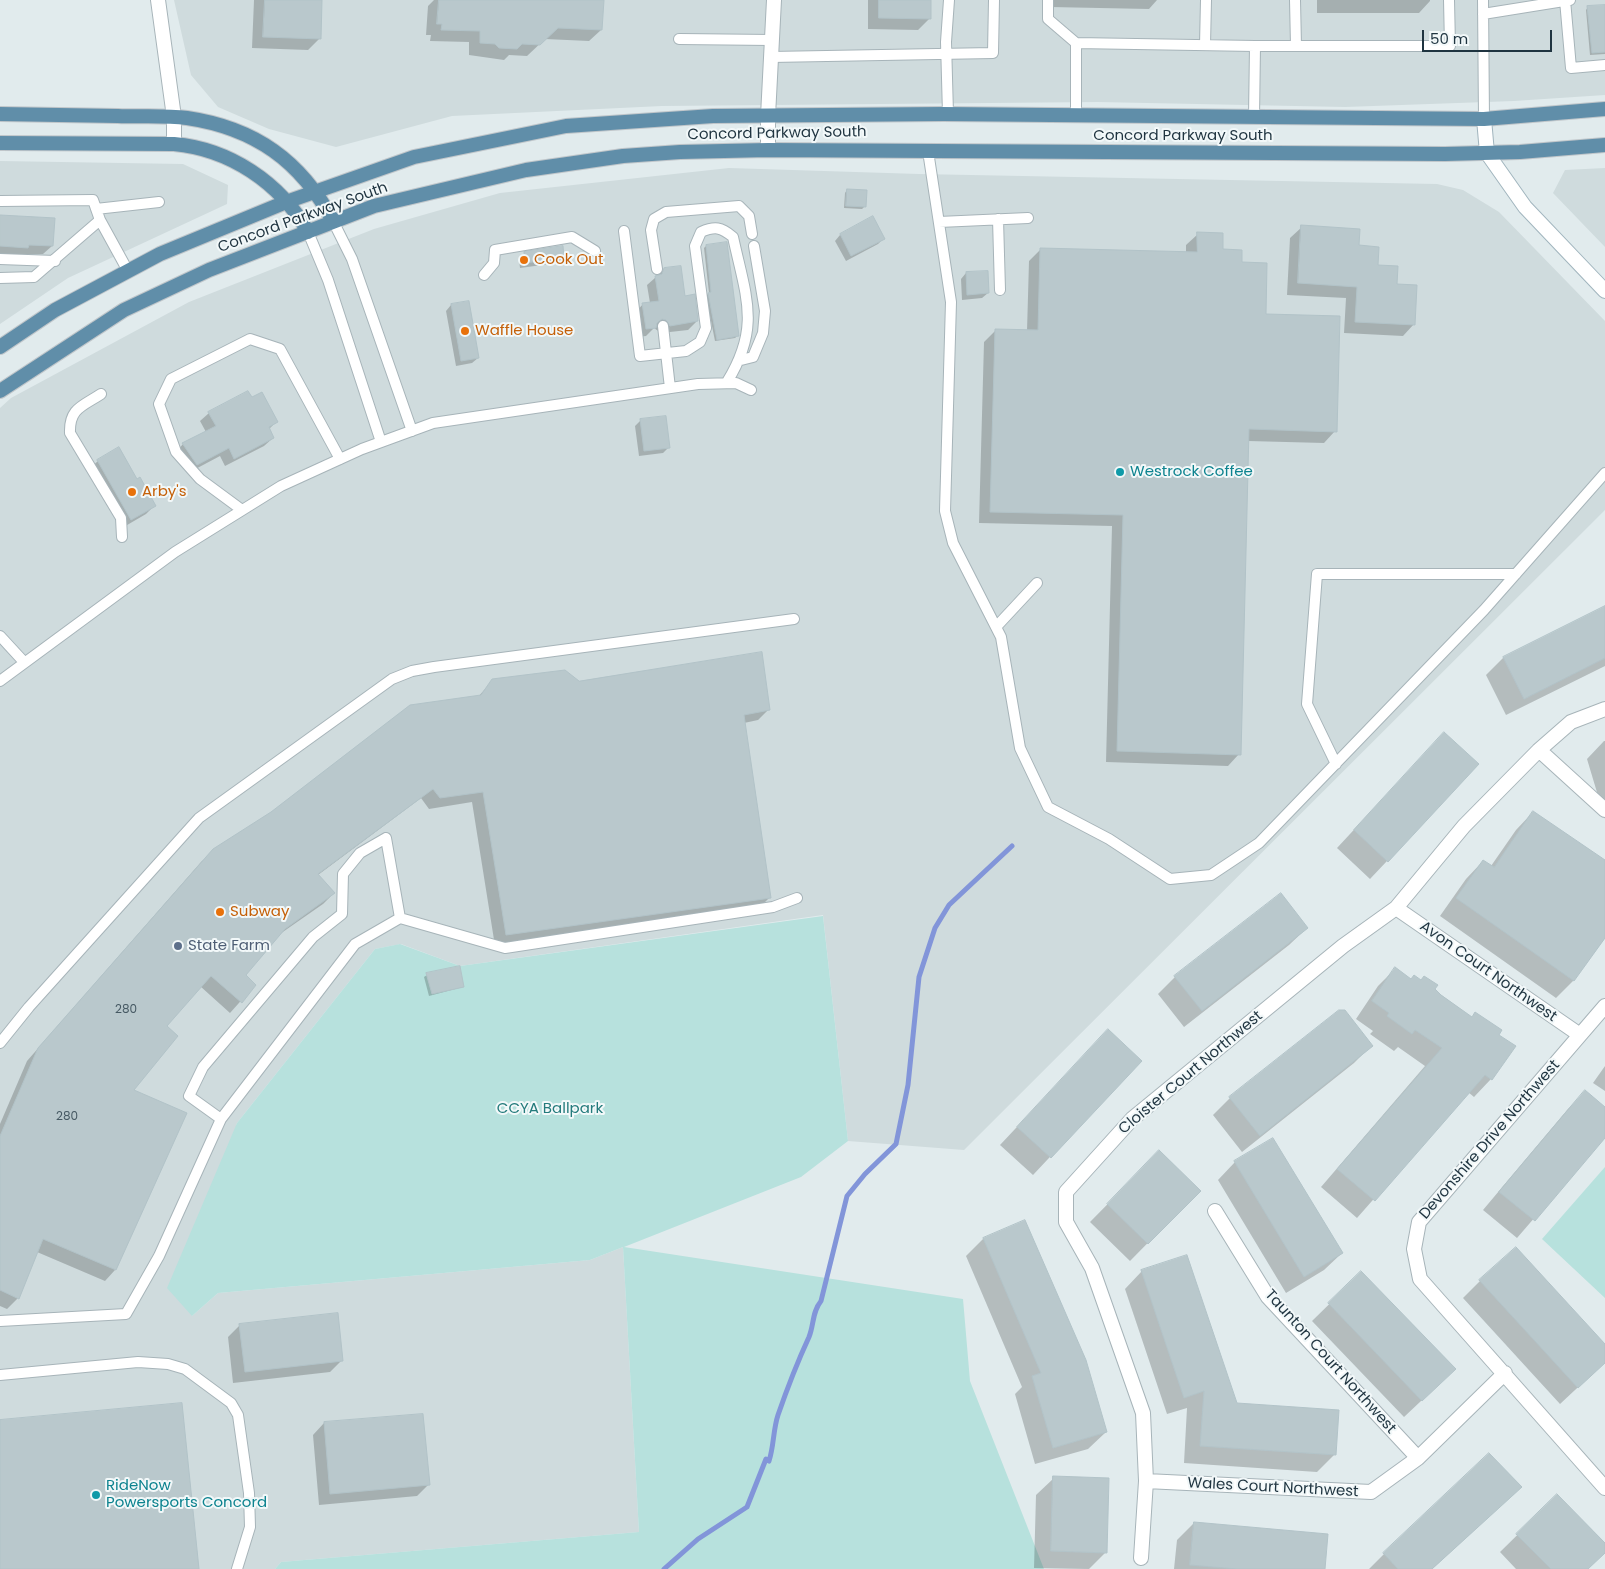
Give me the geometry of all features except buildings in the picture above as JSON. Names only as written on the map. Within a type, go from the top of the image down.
[{"type":"main road","name":"Concord Parkway South","points":[[0,347],[56,310],[160,254],[315,190],[414,157],[566,126],[713,116],[948,114],[1254,118],[1484,118],[1605,109]]},
{"type":"main road","points":[[0,114],[174,117],[216,124],[252,139],[289,161],[315,190],[334,221]]},
{"type":"main road","points":[[0,143],[174,144],[200,148],[239,163],[256,174],[286,202],[308,232]]},
{"type":"main road","name":"Concord Parkway South","points":[[0,391],[124,310],[209,270],[374,206],[526,170],[623,156],[680,152],[928,150],[1487,152],[1605,145]]},
{"type":"street","points":[[158,0],[174,117],[174,144]]},
{"type":"street","points":[[768,150],[774,0]]},
{"type":"street","points":[[1484,118],[1487,152],[1525,207],[1605,291]]},
{"type":"street","name":"Cloister Court Northwest","points":[[1141,1558],[1146,1482],[1143,1413],[1092,1268],[1066,1222],[1066,1192],[1132,1119],[1343,946],[1396,908],[1464,826],[1539,750],[1571,722],[1605,709]]},
{"type":"street","points":[[1539,750],[1605,810]]},
{"type":"street","name":"Avon Court Northwest","points":[[1396,908],[1580,1035]]},
{"type":"street","name":"Devonshire Drive Northwest","points":[[1605,1006],[1419,1222],[1414,1249],[1420,1279],[1605,1488]]},
{"type":"street","name":"Taunton Court Northwest","points":[[1216,1210],[1268,1297],[1418,1458]]},
{"type":"street","name":"Wales Court Northwest","points":[[1146,1482],[1371,1492],[1418,1458],[1505,1373]]},
{"type":"lane","points":[[948,114],[946,52],[949,0]]},
{"type":"lane","points":[[771,57],[993,52],[994,0]]},
{"type":"lane","points":[[1048,0],[1048,19],[1076,43],[1255,46],[1450,46],[1449,0]]},
{"type":"lane","points":[[1205,45],[1206,0]]},
{"type":"lane","points":[[1295,0],[1296,46]]},
{"type":"lane","points":[[1483,0],[1484,118]]},
{"type":"lane","points":[[1565,0],[1570,68],[1605,65]]},
{"type":"lane","points":[[1484,14],[1570,0]]},
{"type":"lane","points":[[679,39],[772,40]]},
{"type":"lane","points":[[1076,43],[1076,116]]},
{"type":"lane","points":[[1254,118],[1255,46]]},
{"type":"lane","points":[[928,150],[951,302],[945,511],[953,543],[1001,637],[1020,748],[1048,807],[1109,839],[1170,879],[1211,874],[1259,843],[1516,574],[1605,473]]},
{"type":"lane","points":[[0,201],[93,200],[100,220],[128,271]]},
{"type":"lane","points":[[96,209],[159,202]]},
{"type":"lane","points":[[658,269],[651,230],[654,219],[666,212],[739,206],[749,216],[752,234]]},
{"type":"lane","points":[[939,222],[1028,218]]},
{"type":"lane","points":[[998,219],[1000,290]]},
{"type":"lane","points":[[0,278],[34,278],[100,220]]},
{"type":"lane","points":[[334,221],[352,258],[412,431]]},
{"type":"lane","points":[[624,231],[640,356],[686,351],[700,342],[706,328],[695,246],[701,232],[712,227],[723,229],[733,237],[749,314],[748,335],[740,353],[741,360]]},
{"type":"lane","points":[[308,232],[328,280],[381,442]]},
{"type":"lane","points":[[484,275],[494,263],[495,250],[572,237],[594,251]]},
{"type":"lane","points":[[727,382],[741,360],[753,356],[763,333],[765,311],[754,246]]},
{"type":"lane","points":[[0,259],[55,261]]},
{"type":"lane","points":[[664,326],[670,388]]},
{"type":"lane","points":[[242,510],[200,479],[176,452],[159,404],[171,379],[250,339],[280,349],[340,459]]},
{"type":"lane","points":[[0,681],[175,552],[281,486],[381,442],[433,423],[670,388],[727,382],[736,383],[751,390]]},
{"type":"lane","points":[[101,394],[76,410],[70,420],[70,433],[121,518],[122,537]]},
{"type":"lane","points":[[1336,764],[1307,704],[1317,574],[1516,574]]},
{"type":"lane","points":[[996,626],[1037,583]]},
{"type":"lane","points":[[0,1043],[29,1007],[199,818],[392,679],[412,671],[434,667],[794,618]]},
{"type":"lane","points":[[0,636],[24,662]]},
{"type":"lane","points":[[221,1119],[190,1096],[203,1067],[313,937],[342,914],[343,874],[360,853],[386,838],[400,918]]},
{"type":"lane","points":[[0,1321],[126,1314],[160,1256],[221,1119],[355,944],[400,918],[505,948],[773,907],[797,898]]},
{"type":"lane","points":[[0,1375],[138,1362],[168,1364],[185,1369],[231,1402],[238,1415],[249,1493],[250,1527],[237,1569]]},
{"type":"shaded area","points":[[174,0],[1605,0],[1605,95],[1514,101],[1345,107],[1098,102],[662,106],[452,116],[336,147],[269,129],[218,107],[191,75]]},
{"type":"shaded area","points":[[0,161],[183,164],[228,185],[227,204],[68,278],[0,324]]},
{"type":"shaded area","points":[[729,168],[919,174],[1437,184],[1463,190],[1499,212],[1605,321],[1605,510],[964,1150],[848,1141],[823,915],[460,966],[401,944],[375,949],[237,1123],[192,1316],[218,1293],[590,1260],[623,1247],[639,1532],[281,1562],[275,1569],[0,1569],[0,408],[11,398],[189,302],[374,229],[500,193]]},
{"type":"shaded area","points":[[1605,168],[1605,247],[1553,193],[1565,170]]},
{"type":"green space","name":"CCYA Ballpark","points":[[823,916],[848,1141],[801,1177],[624,1247],[963,1299],[970,1381],[1044,1569],[275,1569],[281,1562],[639,1532],[623,1247],[590,1260],[218,1293],[192,1316],[167,1288],[237,1123],[375,949],[400,944],[460,966]]},
{"type":"green space","points":[[1605,1167],[1605,1298],[1542,1239]]},
{"type":"waterway","points":[[664,1569],[698,1539],[747,1507],[766,1459],[769,1461],[778,1415],[811,1332],[816,1310],[821,1301],[847,1196],[865,1174],[896,1144],[908,1085],[919,977],[935,928],[949,905],[1012,846]]},
{"type":"place","name":"Cook Out","points":[[524,260]]},
{"type":"place","name":"Waffle House","points":[[465,331]]},
{"type":"place","name":"Westrock Coffee","points":[[1120,472]]},
{"type":"place","name":"Arby's","points":[[132,492]]},
{"type":"place","name":"Subway","points":[[220,912]]},
{"type":"place","name":"State Farm","points":[[178,946]]},
{"type":"place","name":"RideNow Powersports Concord","points":[[96,1495]]}]
